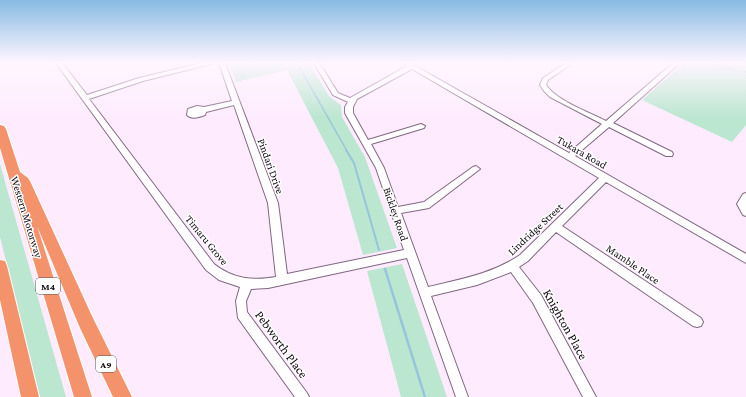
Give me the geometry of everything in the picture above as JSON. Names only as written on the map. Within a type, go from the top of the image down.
[{"type":"highway","name":"Western Motorway","points":[[0,130],[83,397]]},
{"type":"highway","name":"A9","points":[[14,174],[24,181],[86,322],[123,397]]},
{"type":"highway","points":[[0,266],[30,397]]},
{"type":"street","name":"Timaru Grove","points":[[74,82],[210,267],[224,278],[247,284],[263,284],[410,253]]},
{"type":"street","points":[[86,98],[135,82]]},
{"type":"street","name":"Pindari Drive","points":[[229,82],[274,206],[282,280]]},
{"type":"street","points":[[327,82],[335,94],[351,101],[382,82]]},
{"type":"street","name":"Tukara Road","points":[[438,82],[746,259]]},
{"type":"street","points":[[542,82],[539,84],[552,96],[669,154]]},
{"type":"street","points":[[569,157],[655,82]]},
{"type":"street","name":"Bickley Road","points":[[351,101],[348,110],[350,116],[380,168],[462,397]]},
{"type":"street","points":[[203,110],[236,102]]},
{"type":"street","points":[[366,143],[421,126]]},
{"type":"street","points":[[395,211],[426,205],[476,169]]},
{"type":"street","name":"Lindridge Street","points":[[424,293],[490,277],[513,266],[556,227],[605,178]]},
{"type":"street","points":[[746,196],[742,201],[742,206],[746,212]]},
{"type":"street","name":"Mamble Place","points":[[556,227],[697,322]]},
{"type":"street","name":"Knighton Place","points":[[513,266],[539,303],[590,397]]},
{"type":"street","name":"Pebworth Place","points":[[247,284],[241,301],[242,314],[303,397]]},
{"type":"green space","points":[[293,82],[320,82],[329,96],[341,105],[342,117],[365,157],[397,248],[363,255],[338,168]]},
{"type":"green space","points":[[663,82],[746,82],[746,125],[732,142],[642,100]]},
{"type":"green space","points":[[0,164],[66,397],[40,397],[0,237]]},
{"type":"green space","points":[[402,264],[447,397],[401,397],[367,271]]},
{"type":"waterway","points":[[308,82],[347,151]]},
{"type":"waterway","points":[[346,150],[354,163],[379,250]]},
{"type":"waterway","points":[[385,269],[425,397]]}]
